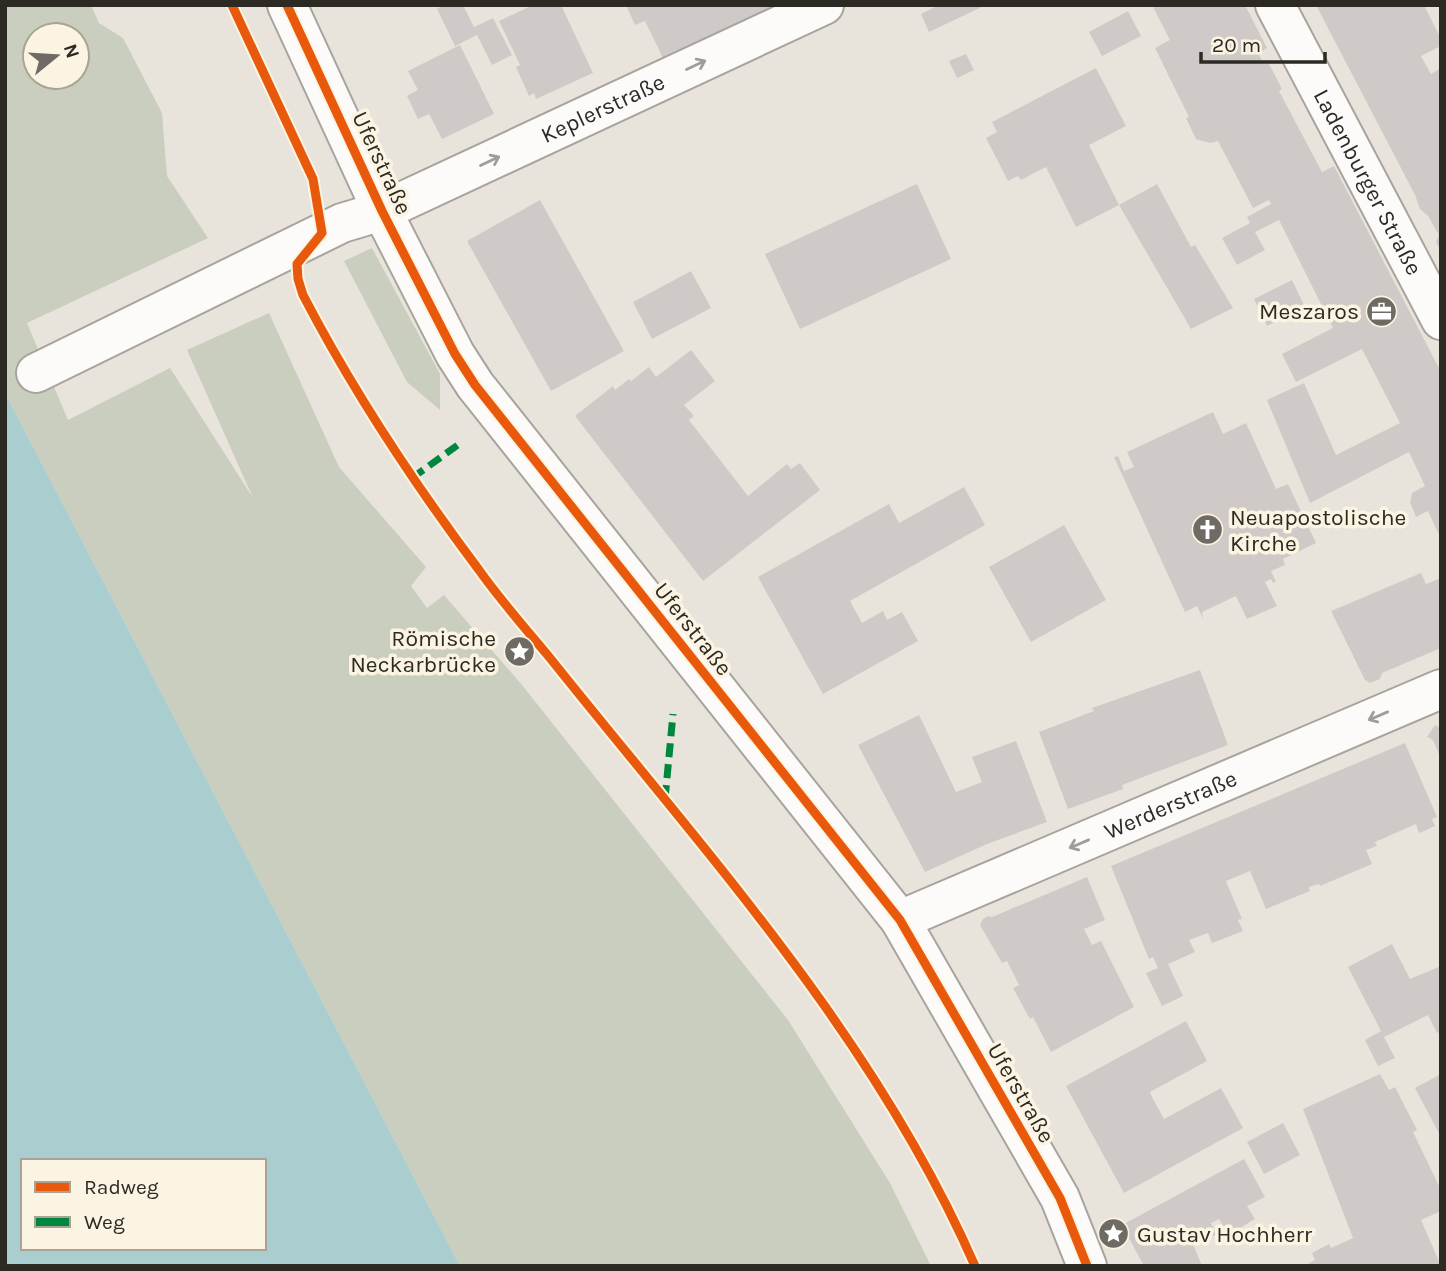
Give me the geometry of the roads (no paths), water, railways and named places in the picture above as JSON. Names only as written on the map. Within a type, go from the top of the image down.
[{"type":"street","name":"Uferstraße","points":[[287,5],[382,211],[455,354],[475,385],[900,920],[1060,1198],[1087,1266]]},
{"type":"street","name":"Keplerstraße","points":[[36,373],[342,223],[382,211],[824,5]]},
{"type":"street","name":"Ladenburger Straße","points":[[1275,5],[1441,320]]},
{"type":"street","name":"Werderstraße","points":[[900,920],[1441,690]]},
{"type":"water","points":[[5,393],[460,1266],[5,1266]]},
{"type":"place","name":"Meszaros","points":[[1382,311]]},
{"type":"place","name":"Neuapostolische Kirche","points":[[1207,530]]},
{"type":"place","name":"Römische Neckarbrücke","points":[[519,651]]},
{"type":"place","name":"Gustav Hochherr","points":[[1114,1234]]}]
